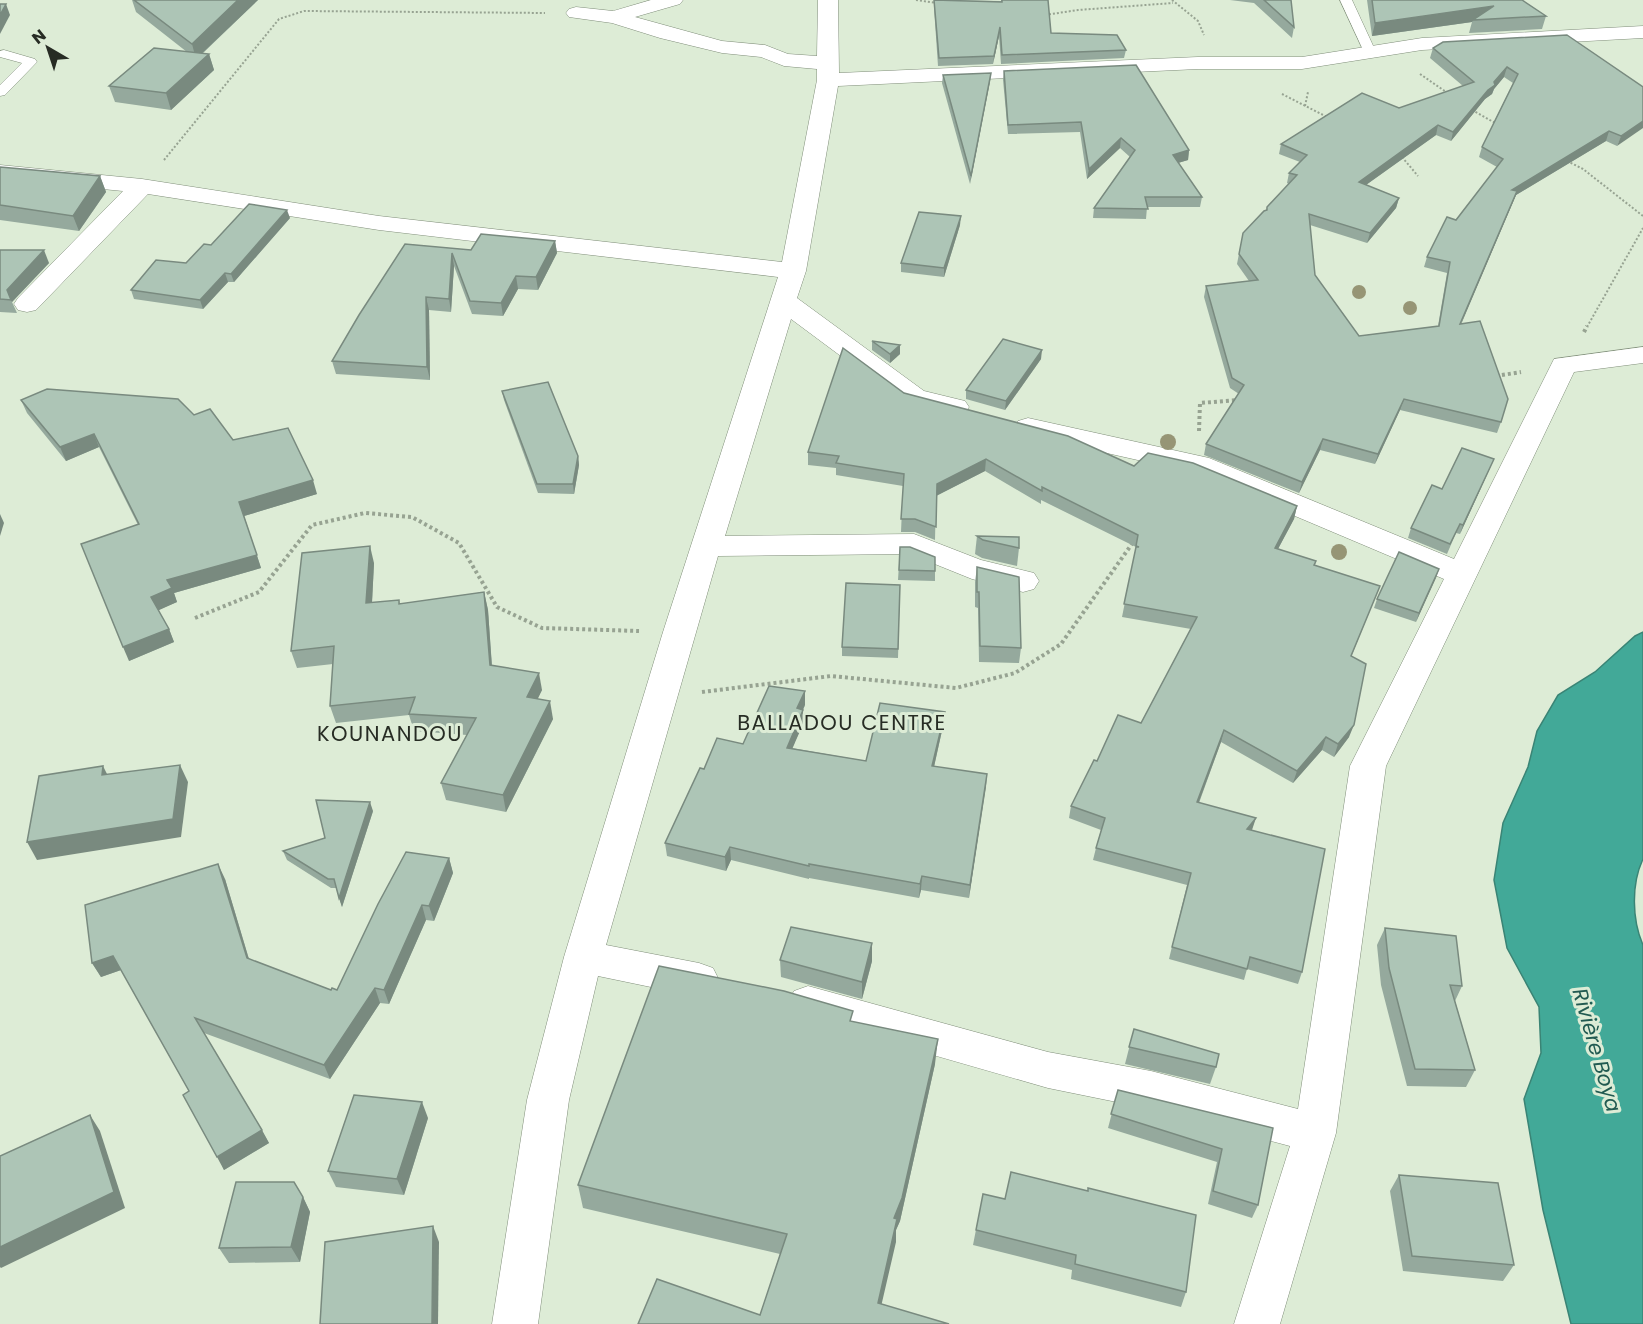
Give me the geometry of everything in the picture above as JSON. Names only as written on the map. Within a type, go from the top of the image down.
[{"type":"street","points":[[614,17],[673,0]]},
{"type":"street","points":[[515,1324],[548,1100],[583,957],[679,632],[788,286],[828,72],[828,0]]},
{"type":"street","points":[[576,13],[614,17],[667,34],[722,47],[765,51],[784,60],[828,72],[1198,63],[1302,63],[1422,44],[1643,32]]},
{"type":"street","points":[[0,172],[142,186],[788,286],[914,397],[1199,465],[1461,575]]},
{"type":"street","points":[[27,304],[142,186]]},
{"type":"street","points":[[1257,1324],[1315,1133],[1368,766],[1564,365],[1643,355]]},
{"type":"street","points":[[706,546],[914,544],[972,568],[1023,581]]},
{"type":"street","points":[[583,957],[729,986]]},
{"type":"street","points":[[774,994],[1048,1070],[1151,1090],[1315,1133]]},
{"type":"lane","points":[[1346,0],[1377,51]]},
{"type":"lane","points":[[0,92],[31,62],[4,54]]},
{"type":"path","points":[[916,0],[927,3],[945,3]]},
{"type":"path","points":[[1045,15],[1173,2],[1198,21],[1207,42],[1198,63]]},
{"type":"path","points":[[142,186],[279,19],[304,11],[576,13]]},
{"type":"path","points":[[1377,51],[1457,99]]},
{"type":"path","points":[[1220,63],[1336,121]]},
{"type":"path","points":[[1466,106],[1504,128]]},
{"type":"path","points":[[1398,152],[1418,176]]},
{"type":"path","points":[[1563,159],[1583,169],[1643,216]]},
{"type":"path","points":[[1485,378],[1564,365],[1643,228]]},
{"type":"path","points":[[195,618],[259,592],[312,525],[365,513],[411,517],[459,543],[497,607],[542,628],[679,632]]},
{"type":"water","name":"Rivière Boya","points":[[1643,632],[1643,859],[1636,879],[1634,902],[1639,935],[1643,945],[1643,1324],[1571,1324],[1543,1210],[1524,1099],[1541,1053],[1539,1007],[1507,948],[1494,880],[1503,823],[1528,767],[1537,731],[1558,695],[1595,672],[1635,636]]},
{"type":"building","points":[[134,0],[238,0],[192,44]]},
{"type":"building","points":[[934,0],[1002,2],[1002,0],[1048,0],[1051,33],[1117,35],[1126,50],[1002,55],[1000,27],[994,56],[939,58]]},
{"type":"building","points":[[1264,0],[1291,0],[1294,27]]},
{"type":"building","points":[[1372,0],[1522,0],[1546,16],[1473,20],[1494,6],[1375,23]]},
{"type":"building","points":[[0,4],[6,4],[0,15]]},
{"type":"building","points":[[1567,35],[1643,87],[1643,121],[1621,136],[1609,131],[1512,190],[1517,191],[1460,324],[1480,321],[1508,399],[1501,422],[1404,399],[1378,454],[1323,439],[1302,482],[1206,444],[1244,385],[1232,378],[1206,286],[1258,280],[1239,254],[1243,233],[1267,210],[1267,207],[1297,175],[1289,173],[1307,155],[1281,144],[1362,93],[1399,108],[1474,82],[1433,48],[1443,42]],"holes":[[[1507,67],[1518,74],[1482,147],[1503,159],[1456,220],[1447,217],[1427,257],[1450,262],[1439,326],[1359,336],[1315,275],[1309,214],[1370,233],[1399,198],[1359,182],[1438,125],[1453,132],[1488,90],[1495,85],[1494,82]]]},
{"type":"building","points":[[154,48],[209,54],[166,93],[109,86]]},
{"type":"building","points":[[1136,65],[1189,150],[1173,155],[1202,197],[1145,197],[1148,209],[1094,208],[1135,150],[1121,138],[1089,169],[1081,122],[1008,125],[1004,71]]},
{"type":"building","points":[[991,73],[971,176],[943,75]]},
{"type":"building","points":[[0,167],[100,176],[73,216],[0,205]]},
{"type":"building","points":[[249,204],[287,210],[231,274],[225,273],[200,300],[131,290],[156,260],[186,263],[204,244],[211,245]]},
{"type":"building","points":[[919,212],[961,216],[944,268],[901,263]]},
{"type":"building","points":[[481,234],[555,241],[536,277],[516,276],[501,303],[470,301],[452,253],[449,299],[426,297],[427,367],[332,361],[405,244],[471,250]]},
{"type":"building","points":[[0,250],[44,250],[7,290],[11,300],[0,299]]},
{"type":"building","points":[[1003,339],[1042,350],[1006,401],[966,390]]},
{"type":"building","points":[[872,341],[900,345],[890,354]]},
{"type":"building","points":[[843,348],[904,393],[1068,436],[1134,466],[1148,453],[1193,463],[1297,506],[1275,548],[1316,561],[1314,565],[1380,586],[1351,656],[1366,664],[1354,725],[1338,744],[1326,737],[1297,771],[1224,730],[1197,802],[1256,818],[1247,829],[1325,849],[1302,972],[1250,957],[1247,969],[1172,947],[1191,873],[1096,848],[1105,818],[1071,806],[1094,760],[1097,761],[1118,715],[1141,723],[1197,617],[1124,604],[1136,547],[1139,547],[1136,546],[1138,535],[1042,487],[1042,491],[986,459],[937,484],[936,527],[915,519],[901,519],[904,474],[836,463],[839,456],[808,452]]},
{"type":"building","points":[[548,382],[578,456],[573,484],[537,484],[502,391]]},
{"type":"building","points":[[47,389],[178,399],[194,415],[210,409],[233,440],[288,428],[313,480],[239,502],[257,555],[167,580],[172,588],[151,597],[169,629],[123,647],[81,544],[139,524],[94,434],[60,447],[21,400]]},
{"type":"building","points":[[1462,448],[1494,459],[1463,525],[1460,524],[1450,544],[1411,528],[1432,485],[1442,489]]},
{"type":"building","points":[[977,536],[1019,537],[1019,548],[983,540]]},
{"type":"building","points":[[370,546],[366,603],[399,600],[399,604],[484,592],[490,665],[539,673],[527,697],[550,701],[503,795],[441,783],[476,718],[409,714],[415,697],[330,706],[334,646],[291,651],[302,553]]},
{"type":"building","points":[[900,547],[910,547],[935,557],[935,571],[899,570]]},
{"type":"building","points":[[1399,552],[1439,569],[1419,613],[1377,599]]},
{"type":"building","points":[[977,567],[1019,577],[1021,648],[980,646]]},
{"type":"building","points":[[846,583],[900,585],[898,649],[842,647]]},
{"type":"building","points":[[769,686],[805,691],[797,708],[803,710],[787,748],[866,761],[880,703],[945,712],[932,766],[987,774],[970,885],[922,876],[920,884],[809,864],[809,866],[730,847],[725,857],[665,843],[700,768],[704,769],[717,738],[743,744]]},
{"type":"building","points":[[180,765],[173,819],[27,842],[39,776],[103,766],[102,775]]},
{"type":"building","points":[[316,800],[370,802],[339,898],[334,879],[328,879],[283,851],[325,838]]},
{"type":"building","points":[[406,852],[449,858],[429,906],[422,905],[384,990],[375,988],[324,1065],[195,1018],[262,1130],[217,1157],[183,1095],[189,1091],[113,956],[92,963],[85,905],[218,864],[247,958],[331,990],[332,988],[337,990]]},
{"type":"building","points":[[791,927],[872,943],[862,982],[780,960]]},
{"type":"building","points":[[1385,928],[1456,936],[1462,986],[1450,985],[1475,1070],[1415,1069],[1389,968]]},
{"type":"building","points":[[659,966],[784,991],[853,1011],[850,1021],[938,1039],[902,1198],[894,1218],[897,1219],[878,1303],[949,1324],[638,1324],[657,1279],[760,1315],[787,1234],[578,1185]]},
{"type":"building","points":[[1134,1029],[1219,1054],[1216,1067],[1129,1047]]},
{"type":"building","points":[[1118,1090],[1273,1128],[1258,1205],[1213,1191],[1222,1149],[1111,1114]]},
{"type":"building","points":[[354,1095],[422,1102],[397,1179],[328,1171]]},
{"type":"building","points":[[90,1115],[114,1192],[0,1247],[0,1156]]},
{"type":"building","points":[[1011,1172],[1088,1191],[1088,1188],[1196,1215],[1186,1292],[1075,1264],[1076,1255],[976,1230],[983,1194],[1005,1199]]},
{"type":"building","points":[[1399,1175],[1498,1183],[1514,1265],[1412,1256]]},
{"type":"building","points":[[236,1182],[294,1182],[303,1197],[291,1247],[219,1248]]},
{"type":"building","points":[[433,1226],[432,1324],[320,1324],[325,1242]]},
{"type":"district","name":"BALLADOU CENTRE","points":[[842,722]]},
{"type":"district","name":"KOUNANDOU","points":[[390,733]]}]
